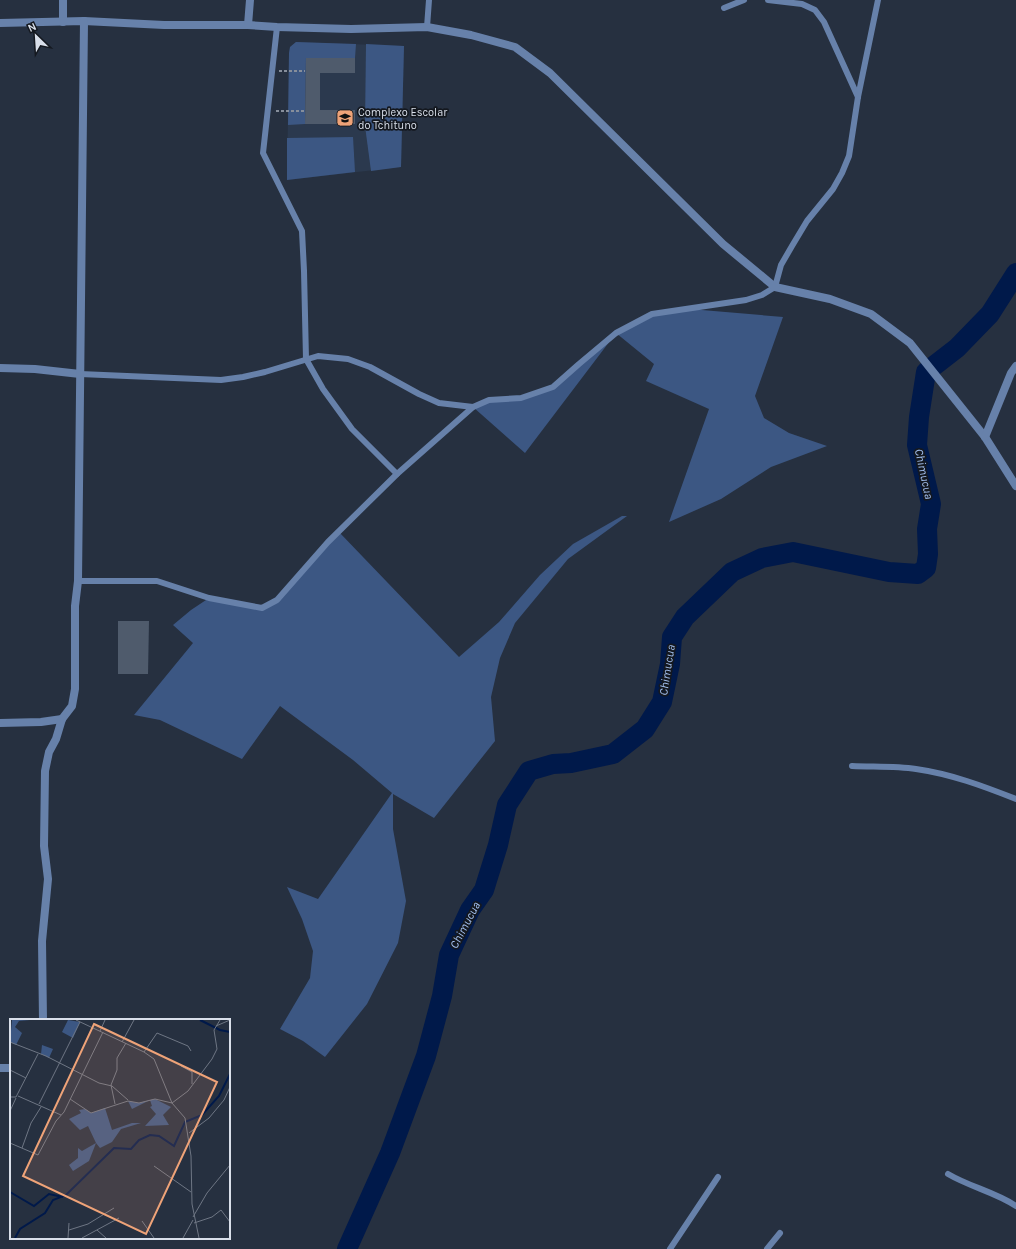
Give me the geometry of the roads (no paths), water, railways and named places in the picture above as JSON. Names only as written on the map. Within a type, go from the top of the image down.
[{"type":"street","points":[[63,0],[63,22]]},
{"type":"street","points":[[248,25],[250,0]]},
{"type":"street","points":[[42,1019],[42,941],[48,879],[44,846],[45,771],[49,752],[56,739],[62,719],[72,706],[75,689],[75,606],[78,581],[84,22]]},
{"type":"street","points":[[0,23],[84,22],[164,25],[248,25],[277,28],[351,29],[427,27],[470,35],[515,47],[550,73],[723,244],[776,287],[830,299],[871,314],[910,343],[985,436],[1016,486]]},
{"type":"street","points":[[985,436],[1011,373],[1016,366]]},
{"type":"street","points":[[0,368],[35,369],[80,374]]},
{"type":"street","points":[[0,723],[41,722],[62,719]]},
{"type":"lane","points":[[427,27],[429,0]]},
{"type":"lane","points":[[724,8],[744,0]]},
{"type":"lane","points":[[768,0],[802,4],[815,10],[824,22],[858,97]]},
{"type":"lane","points":[[78,581],[157,581],[209,598],[262,608],[277,600],[328,542],[397,474],[473,407],[489,400],[521,398],[553,387],[616,333],[652,314],[746,300],[776,287],[781,265],[807,221],[833,189],[849,156],[858,97],[878,0]]},
{"type":"lane","points":[[277,28],[263,153],[302,231],[306,359],[323,388],[352,429],[397,474]]},
{"type":"lane","points":[[80,374],[221,380],[265,372],[318,356],[348,360],[370,367],[419,394],[439,403],[473,407]]},
{"type":"lane","points":[[852,766],[915,769],[951,775],[969,780],[1016,799]]},
{"type":"lane","points":[[948,1174],[956,1179],[1006,1199],[1016,1206]]},
{"type":"lane","points":[[670,1249],[718,1177]]},
{"type":"lane","points":[[767,1249],[780,1234]]},
{"type":"waterway","name":"Chimucua","points":[[347,1249],[390,1153],[426,1056],[442,996],[449,955],[470,910],[484,890],[498,845],[507,805],[529,771],[553,764],[571,763],[613,754],[645,729],[662,702],[670,664],[672,637],[685,617],[732,572],[762,558],[793,552],[889,572],[918,574],[926,568],[928,554],[927,529],[931,504],[917,445],[919,417],[926,372],[957,348],[990,314],[1016,273]]},
{"type":"place","name":"Complexo Escolar do Tchituno","points":[[345,118]]}]
